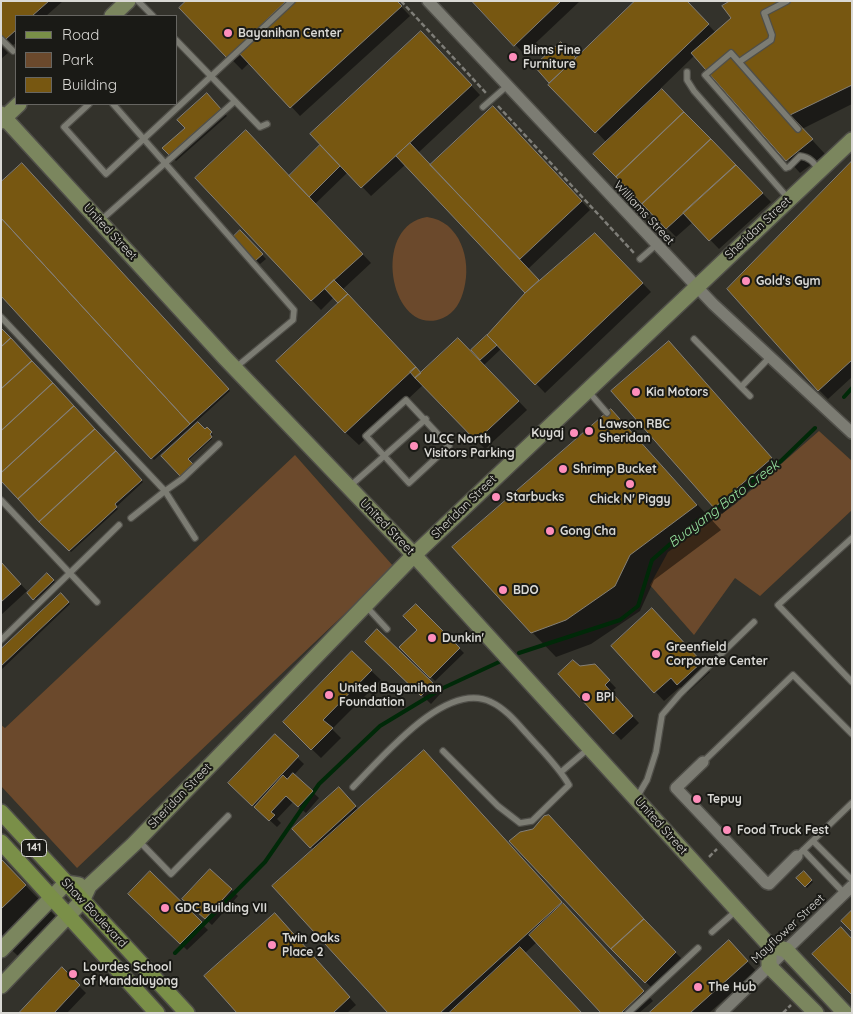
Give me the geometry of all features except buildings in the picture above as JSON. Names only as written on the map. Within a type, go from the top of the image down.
[{"type":"main road","name":"Shaw Boulevard","points":[[1,812],[187,1013]]},
{"type":"main road","name":"Shaw Boulevard","points":[[1,842],[50,898],[157,1013]]},
{"type":"street","points":[[113,15],[128,1]]},
{"type":"street","name":"Williams Street","points":[[428,1],[695,286],[852,433]]},
{"type":"street","points":[[2,117],[18,105]]},
{"type":"street","name":"United Street","points":[[2,117],[235,368],[414,555],[769,945]]},
{"type":"street","name":"Sheridan Street","points":[[1,986],[82,900],[89,886],[138,840],[414,555],[695,286],[852,140]]},
{"type":"street","points":[[703,762],[676,788],[767,884],[800,853]]},
{"type":"street","points":[[1,950],[66,883],[89,886]]},
{"type":"street","name":"Mayflower Street","points":[[720,1013],[848,890]]},
{"type":"street","points":[[816,1013],[769,966],[769,945],[786,950],[845,1013]]},
{"type":"lane","points":[[138,1],[152,15]]},
{"type":"lane","points":[[88,105],[64,127],[106,174],[292,1]]},
{"type":"lane","points":[[739,62],[771,40],[772,34],[764,13],[787,1]]},
{"type":"lane","points":[[1,39],[15,49]]},
{"type":"lane","points":[[178,42],[260,127],[268,124]]},
{"type":"lane","points":[[798,129],[731,53],[705,76],[786,168],[800,156],[804,156],[819,170]]},
{"type":"lane","points":[[687,72],[687,80],[694,91],[789,200]]},
{"type":"lane","points":[[483,107],[507,86]]},
{"type":"lane","points":[[100,221],[235,101]]},
{"type":"lane","points":[[113,105],[294,310],[293,320],[235,368]]},
{"type":"lane","points":[[640,259],[656,245]]},
{"type":"lane","points":[[1,317],[165,491],[195,538]]},
{"type":"lane","points":[[694,339],[750,396]]},
{"type":"lane","points":[[741,387],[770,357]]},
{"type":"lane","points":[[587,390],[607,413]]},
{"type":"lane","points":[[406,400],[426,418],[449,445],[409,483],[384,456],[366,435],[406,400]]},
{"type":"lane","points":[[348,487],[426,418]]},
{"type":"lane","points":[[131,518],[182,479],[220,444]]},
{"type":"lane","points":[[1,500],[98,602]]},
{"type":"lane","points":[[1,640],[119,525]]},
{"type":"lane","points":[[852,538],[778,605],[852,682]]},
{"type":"lane","points":[[365,605],[387,629]]},
{"type":"lane","points":[[637,798],[648,780],[656,752],[662,715],[680,694],[754,622]]},
{"type":"lane","points":[[703,762],[793,675],[852,734]]},
{"type":"lane","points":[[352,787],[416,725],[438,708],[460,700],[477,698],[491,701],[506,711],[561,772],[569,785],[532,821],[520,823],[498,806],[443,751]]},
{"type":"lane","points":[[561,772],[590,747]]},
{"type":"lane","points":[[848,890],[800,853],[852,803]]},
{"type":"lane","points":[[138,840],[171,874],[228,816]]},
{"type":"lane","points":[[813,841],[852,880]]},
{"type":"lane","points":[[712,932],[737,910]]},
{"type":"lane","points":[[628,1013],[698,948]]},
{"type":"path","points":[[401,1],[640,259]]},
{"type":"path","points":[[698,866],[726,841]]},
{"type":"green space","points":[[427,217],[438,220],[448,226],[455,234],[465,255],[466,278],[461,298],[454,310],[443,318],[425,320],[410,313],[400,298],[394,279],[393,259],[398,240],[409,225]]},
{"type":"green space","points":[[819,431],[852,461],[852,510],[760,596],[735,578],[694,635],[650,585],[668,552],[734,505]]},
{"type":"green space","points":[[295,455],[394,567],[77,868],[1,786],[1,725],[5,728]]},
{"type":"waterway","name":"Buayang Bato Creek","points":[[844,397],[852,388]]},
{"type":"waterway","name":"Buayang Bato Creek","points":[[519,653],[620,620],[638,606],[652,560],[694,523],[781,461],[815,428]]},
{"type":"waterway","name":"Buayang Bato Creek","points":[[175,953],[265,862],[319,784],[380,726],[443,688],[499,662]]},
{"type":"place","name":"Bayanihan Center","points":[[228,33]]},
{"type":"place","name":"Blims Fine Furniture","points":[[513,57]]},
{"type":"place","name":"Gold's Gym","points":[[746,281]]},
{"type":"place","name":"Kia Motors","points":[[636,392]]},
{"type":"place","name":"Lawson RBC Sheridan","points":[[589,431]]},
{"type":"place","name":"Kuyaj","points":[[574,433]]},
{"type":"place","name":"ULCC North Visitors Parking","points":[[414,446]]},
{"type":"place","name":"Shrimp Bucket","points":[[563,469]]},
{"type":"place","name":"Chick N' Piggy","points":[[630,484]]},
{"type":"place","name":"Starbucks","points":[[496,497]]},
{"type":"place","name":"Gong Cha","points":[[550,531]]},
{"type":"place","name":"BDO","points":[[503,590]]},
{"type":"place","name":"Dunkin'","points":[[432,638]]},
{"type":"place","name":"Greenfield Corporate Center","points":[[656,654]]},
{"type":"place","name":"United Bayanihan Foundation","points":[[329,695]]},
{"type":"place","name":"BPI","points":[[586,697]]},
{"type":"place","name":"Tepuy","points":[[697,799]]},
{"type":"place","name":"Food Truck Fest","points":[[727,830]]},
{"type":"place","name":"GDC Building VII","points":[[165,908]]},
{"type":"place","name":"Twin Oaks Place 2","points":[[272,945]]},
{"type":"place","name":"Lourdes School of Mandaluyong","points":[[73,974]]},
{"type":"place","name":"The Hub","points":[[698,987]]}]
